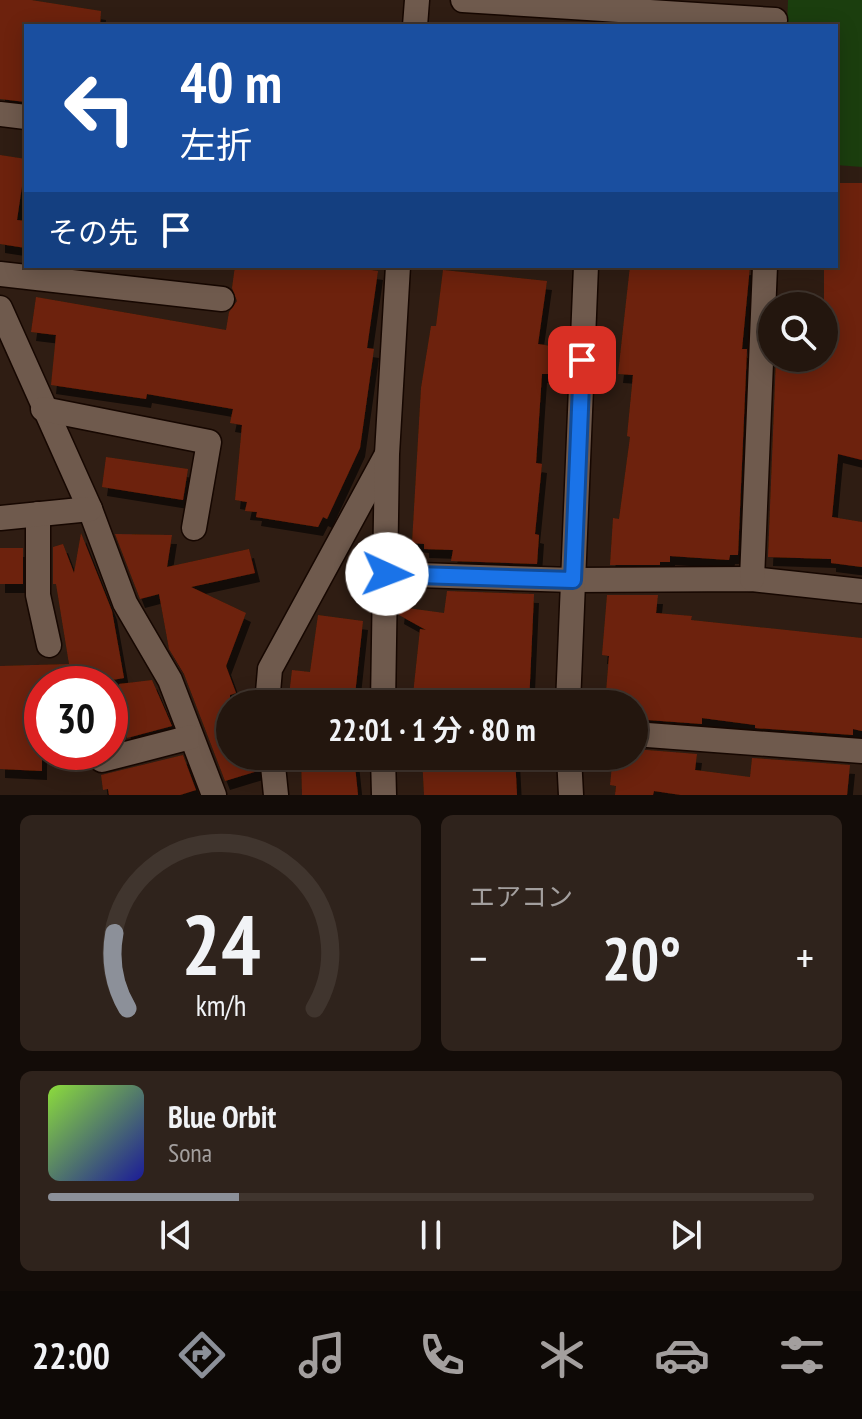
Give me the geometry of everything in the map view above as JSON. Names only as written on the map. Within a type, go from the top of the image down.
[{"type":"street","points":[[415,24],[417,0]]},
{"type":"street","points":[[463,0],[596,12],[775,15]]},
{"type":"street","points":[[0,114],[24,117]]},
{"type":"street","points":[[383,690],[387,454],[398,268]]},
{"type":"street","points":[[569,690],[586,268]]},
{"type":"street","points":[[752,579],[765,268]]},
{"type":"street","points":[[0,274],[222,299]]},
{"type":"street","points":[[0,308],[90,509],[125,603],[170,680],[214,795]]},
{"type":"street","points":[[43,409],[209,442],[194,528]]},
{"type":"street","points":[[268,690],[270,669],[387,454]]},
{"type":"street","points":[[0,518],[90,509]]},
{"type":"street","points":[[38,514],[38,595],[49,645]]},
{"type":"street","points":[[387,574],[573,580],[752,579],[862,591]]},
{"type":"street","points":[[648,735],[862,751]]},
{"type":"street","points":[[128,753],[191,737]]},
{"type":"street","points":[[273,770],[276,795]]},
{"type":"street","points":[[383,770],[384,795]]},
{"type":"street","points":[[570,770],[571,795]]},
{"type":"green space","points":[[788,0],[862,0],[862,167],[838,165],[838,24],[787,24]]},
{"type":"building","points":[[0,0],[31,0],[101,11],[100,24],[24,24],[24,102],[0,99]]},
{"type":"building","points":[[0,155],[24,159],[17,220],[24,221],[24,248],[0,244]]},
{"type":"building","points":[[838,183],[862,183],[862,460],[838,454],[832,517],[862,522],[862,567],[831,563],[831,559],[768,557],[775,372],[838,372],[838,292],[824,292],[824,268],[838,268]]},
{"type":"building","points":[[235,268],[357,268],[378,271],[367,348],[374,349],[360,448],[327,519],[323,517],[318,527],[256,517],[257,512],[245,511],[247,502],[235,500],[242,425],[230,423],[233,409],[147,394],[146,399],[51,385],[56,335],[31,332],[36,297],[226,330],[229,312],[237,301],[232,288]]},
{"type":"building","points":[[630,268],[750,268],[742,349],[747,349],[738,555],[730,555],[729,560],[670,556],[670,562],[660,562],[660,565],[610,565],[613,518],[619,519],[630,437],[627,436],[633,375],[618,374]]},
{"type":"building","points":[[443,270],[547,281],[538,344],[551,346],[548,374],[542,374],[536,463],[542,464],[535,534],[539,535],[537,564],[451,561],[453,550],[424,549],[424,544],[412,543],[421,388],[431,326],[436,326]]},
{"type":"building","points":[[106,457],[188,469],[183,500],[102,487]]},
{"type":"building","points":[[81,533],[112,611],[122,666],[24,666],[24,770],[42,771],[0,769],[0,666],[69,664],[56,584],[53,584],[53,547],[63,544],[74,573]]},
{"type":"building","points":[[115,534],[172,535],[167,567],[249,549],[255,573],[191,587],[246,613],[226,666],[235,690],[216,690],[216,758],[184,674],[169,649],[159,594],[140,599]]},
{"type":"building","points":[[0,548],[23,548],[23,584],[0,584]]},
{"type":"building","points":[[447,591],[534,594],[530,690],[413,690],[420,629],[426,630],[399,615],[400,607],[444,613]]},
{"type":"building","points":[[607,595],[658,595],[656,613],[692,616],[691,620],[862,638],[862,731],[853,729],[853,735],[755,728],[755,725],[702,718],[702,724],[648,720],[648,690],[606,690],[609,656],[602,655]]},
{"type":"building","points":[[318,615],[363,621],[356,690],[290,690],[292,670],[310,672]]},
{"type":"building","points":[[152,680],[172,726],[128,738],[128,683]]},
{"type":"building","points":[[648,750],[697,754],[695,770],[750,777],[752,758],[850,765],[847,795],[681,795],[654,791],[653,795],[615,795],[616,786],[610,785],[612,770],[648,770]]},
{"type":"building","points":[[183,755],[196,790],[180,795],[109,795],[108,789],[103,790],[101,775]]},
{"type":"building","points":[[221,770],[258,770],[258,771],[225,781]]},
{"type":"building","points":[[301,770],[355,770],[358,795],[302,795]]},
{"type":"building","points":[[423,770],[516,770],[517,795],[424,795]]},
{"type":"route","points":[[387,574],[573,580],[582,360]]}]
